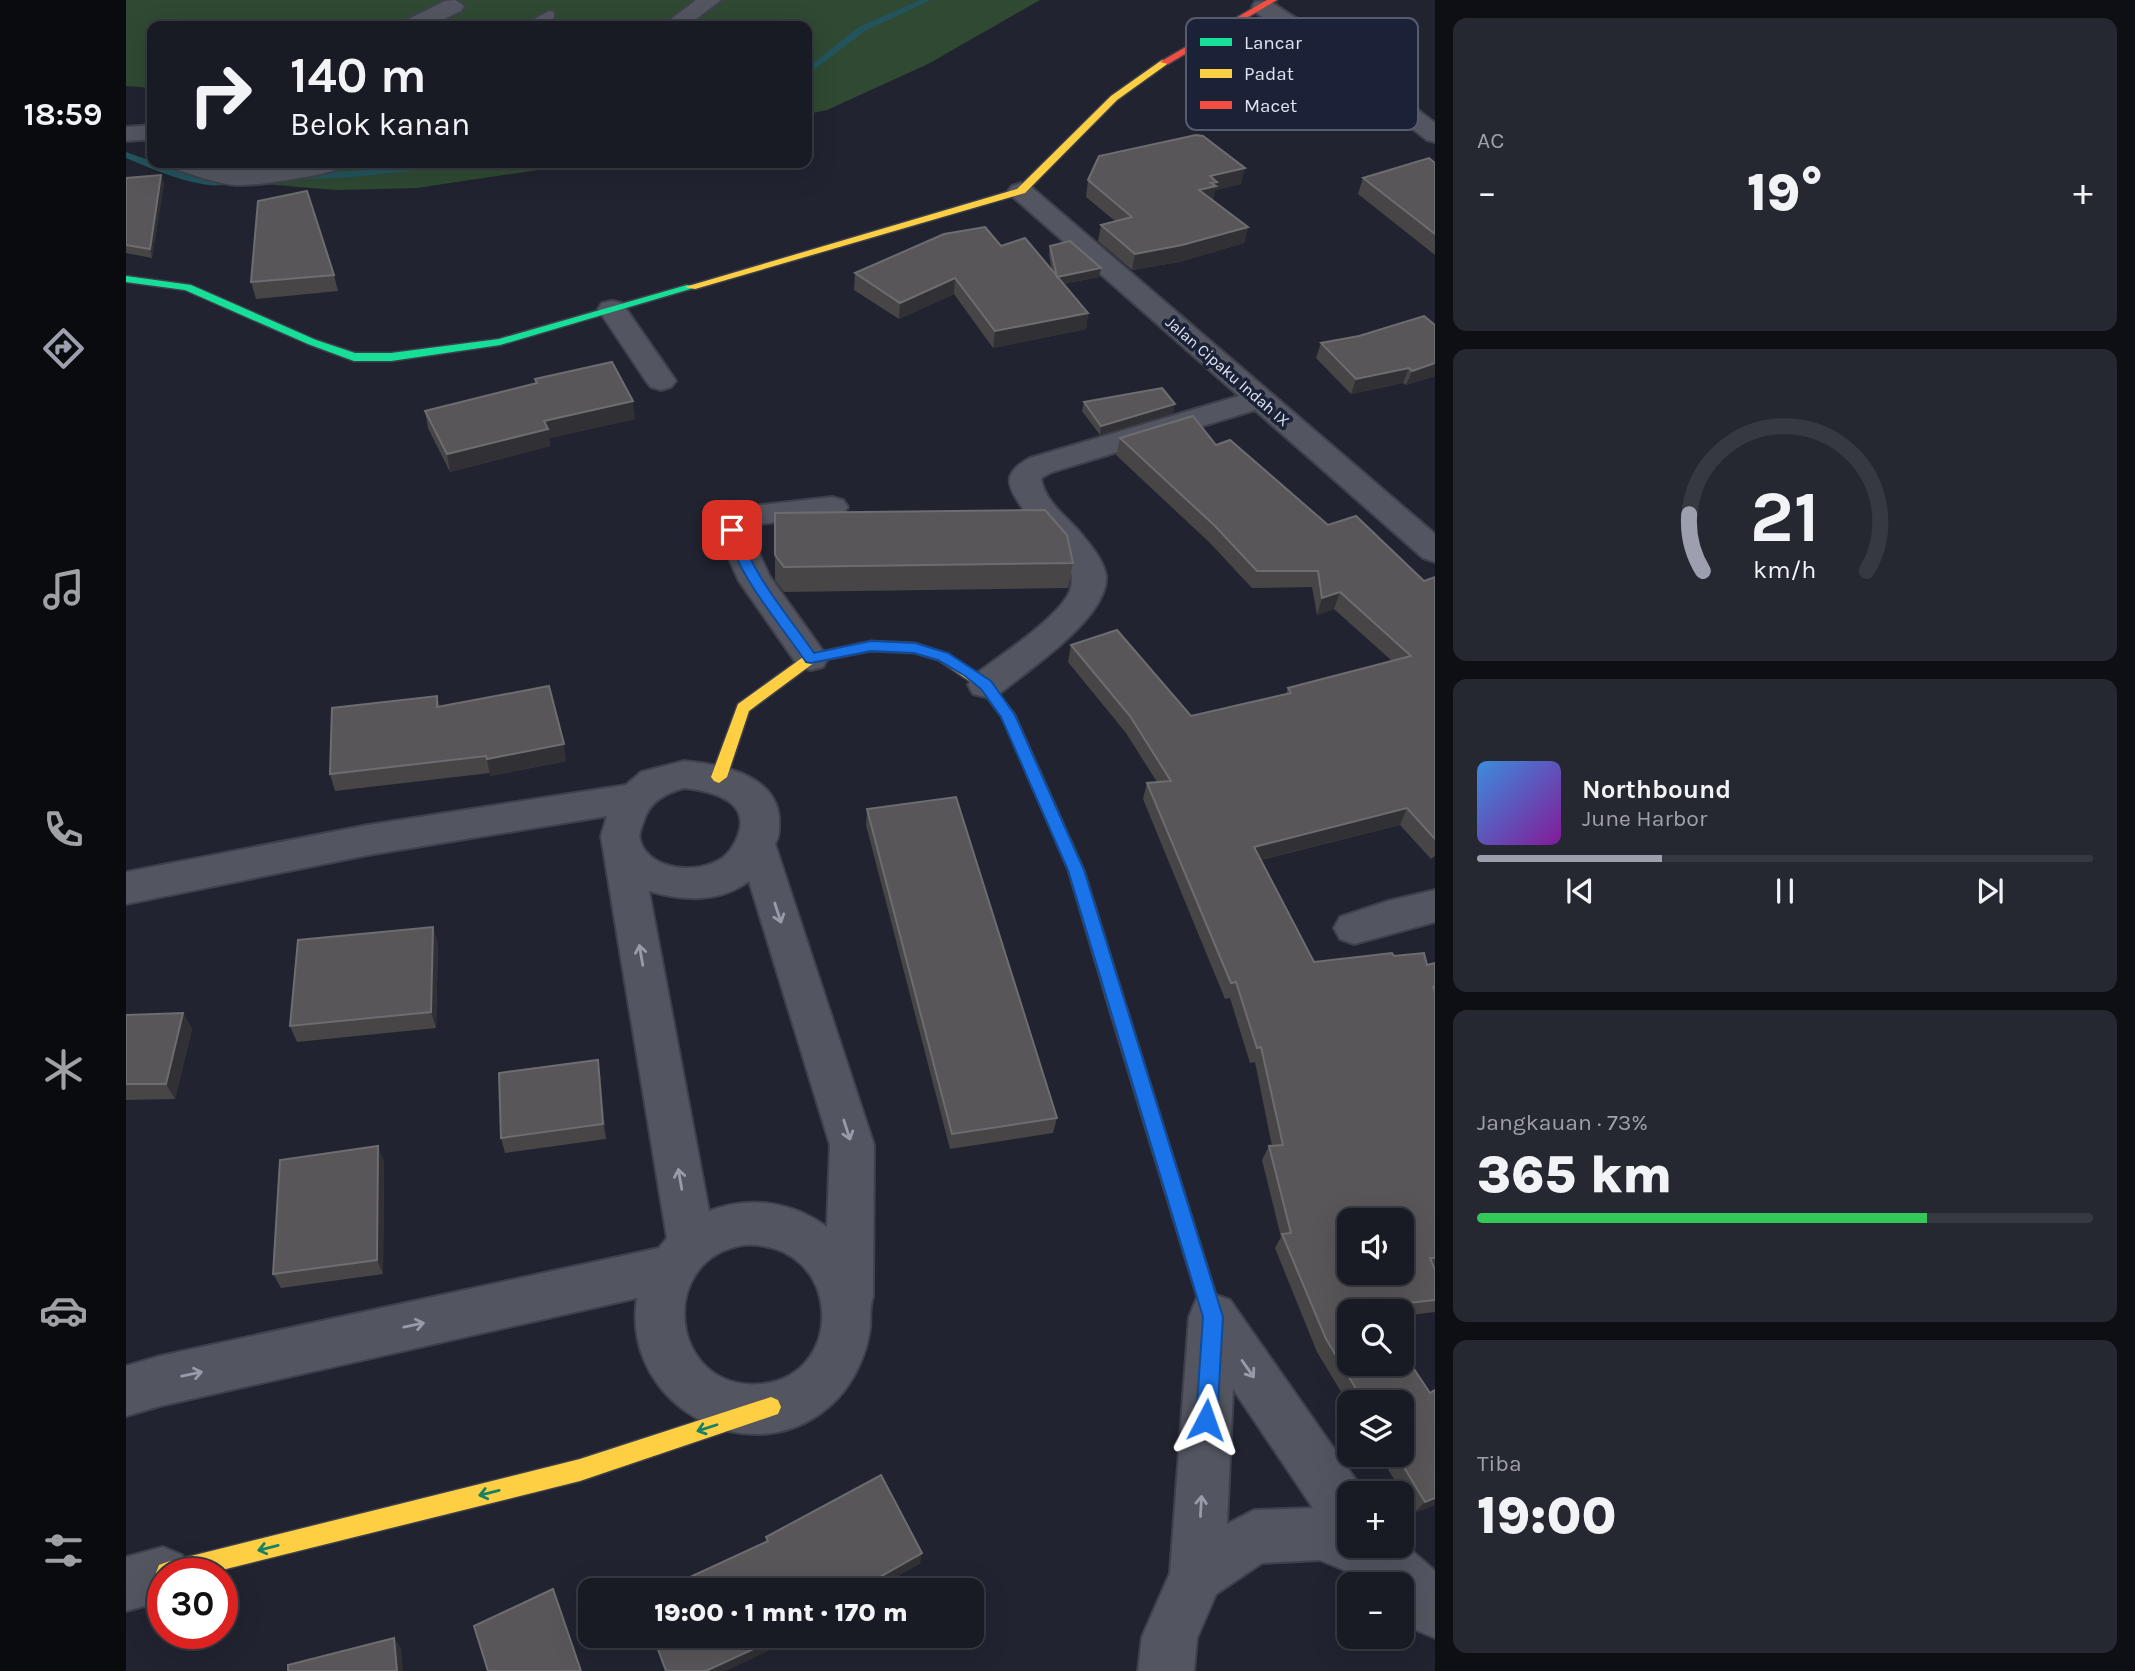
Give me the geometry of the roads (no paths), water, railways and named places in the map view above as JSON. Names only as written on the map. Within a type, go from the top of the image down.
[{"type":"street","points":[[680,21],[710,0]]},
{"type":"street","points":[[1242,18],[1268,3],[1287,18]]},
{"type":"street","points":[[431,21],[453,6]]},
{"type":"street","points":[[126,279],[187,287],[312,342],[354,357],[391,357],[499,342],[1021,191],[1114,98],[1158,66],[1186,50]]},
{"type":"street","points":[[1418,122],[1435,135]]},
{"type":"street","points":[[126,134],[147,132]]},
{"type":"street","points":[[199,168],[236,178],[320,168]]},
{"type":"street","name":"Jalan Cipaku Indah IX","points":[[1021,191],[1435,551]]},
{"type":"street","points":[[612,309],[661,381]]},
{"type":"street","points":[[986,685],[1070,615],[1085,596],[1089,574],[1081,555],[1035,502],[1026,486],[1025,478],[1029,472],[1041,465],[1260,399]]},
{"type":"street","points":[[811,658],[757,581],[736,544],[732,530],[738,520],[755,514],[832,507]]},
{"type":"street","points":[[719,777],[743,708],[811,658],[871,646],[915,648],[943,657],[970,672],[986,685],[1008,715],[1076,870],[1213,1317],[1337,1498]]},
{"type":"street","points":[[229,1558],[580,1470],[771,1407],[804,1394],[818,1384],[842,1351],[849,1314],[852,1145],[758,848],[763,824],[759,809],[740,786],[719,777],[689,773],[665,778],[649,785],[632,798],[621,817],[620,836],[682,1257],[658,1309],[661,1341],[667,1358],[687,1384],[715,1401],[748,1409],[771,1407]]},
{"type":"street","points":[[126,888],[368,840],[632,798]]},
{"type":"street","points":[[623,848],[637,866],[657,877],[670,882],[697,883],[713,881],[737,869],[758,848]]},
{"type":"street","points":[[1354,928],[1435,906]]},
{"type":"street","points":[[126,1391],[682,1257],[724,1228],[756,1223],[782,1227],[811,1242],[826,1256],[842,1283],[849,1314]]},
{"type":"street","points":[[1166,1671],[1170,1637],[1197,1575],[1213,1317]]},
{"type":"street","points":[[1197,1575],[1254,1536],[1320,1534],[1337,1539]]},
{"type":"street","points":[[1382,1558],[1430,1603],[1435,1611]]},
{"type":"street","points":[[126,1584],[147,1579]]},
{"type":"lane","points":[[538,21],[549,15]]},
{"type":"waterway","points":[[812,68],[862,29],[927,0]]},
{"type":"waterway","points":[[126,155],[147,163]]},
{"type":"waterway","points":[[161,168],[199,182],[234,180]]},
{"type":"waterway","points":[[288,177],[409,168]]}]
